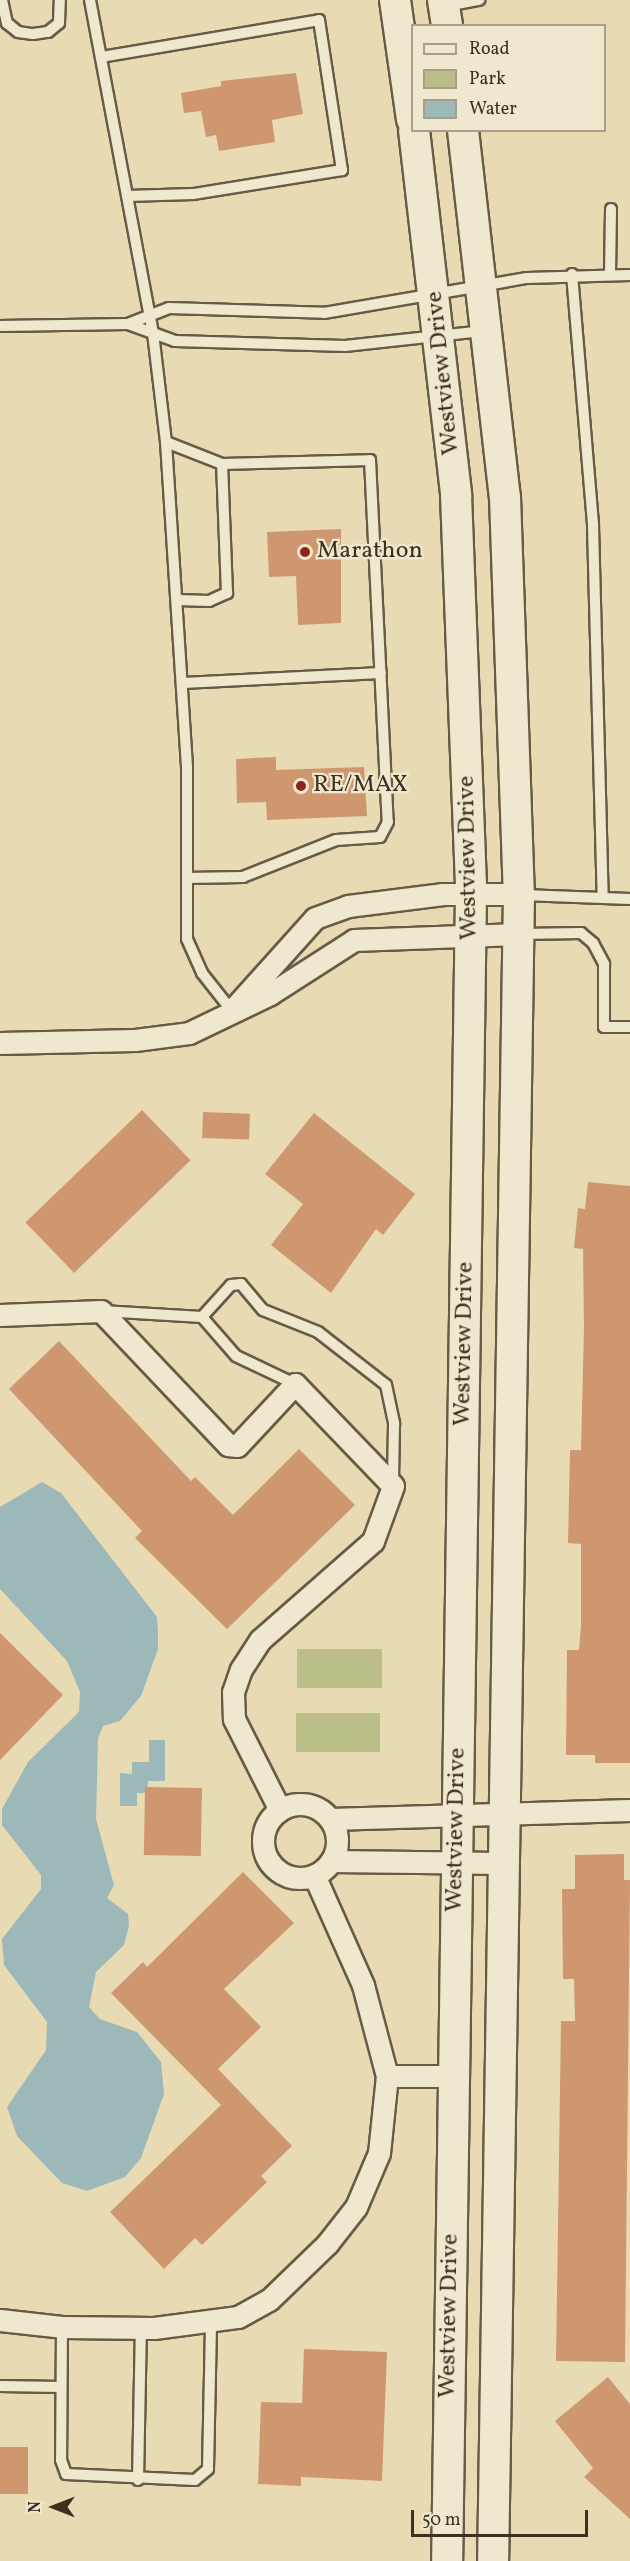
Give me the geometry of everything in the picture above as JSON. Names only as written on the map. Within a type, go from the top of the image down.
[{"type":"street","points":[[395,0],[411,112]]},
{"type":"street","name":"Westview Drive","points":[[414,132],[436,293],[465,637],[471,894],[447,2561]]},
{"type":"street","name":"Westview Drive","points":[[463,132],[488,331],[513,652],[519,894],[493,2561]]},
{"type":"street","points":[[232,1011],[315,918],[348,906],[471,894],[519,894]]},
{"type":"street","points":[[0,1043],[179,1034],[232,1011],[354,940],[518,934]]},
{"type":"street","points":[[0,1315],[101,1311],[228,1445],[237,1446],[295,1384],[393,1486],[373,1541],[260,1640],[241,1669],[233,1692],[234,1719],[280,1810]]},
{"type":"street","points":[[312,1806],[330,1819],[337,1840],[331,1862],[314,1875],[290,1876],[271,1863],[264,1841],[280,1810],[312,1806]]},
{"type":"street","points":[[330,1819],[503,1811],[630,1810]]},
{"type":"street","points":[[331,1862],[503,1863]]},
{"type":"street","points":[[0,2320],[62,2327],[141,2327],[238,2317],[269,2300],[327,2244],[356,2206],[379,2153],[387,2076],[363,1985],[314,1875]]},
{"type":"street","points":[[387,2076],[454,2076]]},
{"type":"lane","points":[[2,0],[8,23],[18,32],[33,34],[48,32],[59,23],[60,0]]},
{"type":"lane","points":[[90,0],[153,333],[166,442],[183,683],[191,954],[232,1011]]},
{"type":"lane","points":[[444,11],[479,0]]},
{"type":"lane","points":[[101,57],[319,20],[342,170],[193,194],[127,196]]},
{"type":"lane","points":[[610,274],[611,209]]},
{"type":"lane","points":[[572,274],[594,535],[603,898]]},
{"type":"lane","points":[[0,326],[128,324],[169,308],[324,313],[483,285],[572,274],[630,275]]},
{"type":"lane","points":[[128,324],[175,341],[345,346],[488,331]]},
{"type":"lane","points":[[166,442],[222,464],[370,460],[381,673],[388,822],[380,837],[336,840],[243,878],[188,878]]},
{"type":"lane","points":[[178,600],[209,601],[227,593],[222,464]]},
{"type":"lane","points":[[183,683],[381,673]]},
{"type":"lane","points":[[519,894],[630,899]]},
{"type":"lane","points":[[518,934],[580,933],[604,964],[604,1027],[630,1027]]},
{"type":"lane","points":[[202,1317],[231,1285],[241,1284],[263,1310],[318,1332],[386,1385],[394,1424],[393,1486]]},
{"type":"lane","points":[[101,1311],[202,1317],[236,1356],[295,1384]]},
{"type":"lane","points":[[62,2327],[61,2460],[66,2474],[138,2480],[195,2480],[208,2469],[212,2321]]},
{"type":"lane","points":[[138,2480],[141,2327]]},
{"type":"lane","points":[[0,2386],[62,2387]]},
{"type":"green space","points":[[297,1649],[382,1649],[382,1688],[297,1688]]},
{"type":"green space","points":[[296,1713],[380,1713],[380,1752],[296,1752]]},
{"type":"water","points":[[42,1482],[61,1493],[157,1617],[158,1632],[158,1649],[141,1696],[120,1721],[103,1726],[98,1739],[96,1819],[114,1885],[107,1898],[128,1914],[129,1926],[124,1945],[96,1972],[89,2007],[100,2019],[137,2032],[161,2062],[164,2094],[141,2158],[125,2177],[87,2191],[62,2183],[17,2136],[7,2107],[46,2050],[47,2022],[4,1965],[2,1939],[41,1889],[41,1875],[2,1825],[2,1809],[28,1762],[79,1712],[80,1692],[67,1661],[0,1589],[0,1507]]},
{"type":"water","points":[[149,1740],[165,1740],[165,1781],[148,1781],[147,1793],[137,1793],[137,1806],[120,1806],[120,1773],[132,1774],[132,1762],[149,1762]]},
{"type":"building","points":[[296,73],[303,114],[272,120],[275,142],[219,151],[216,135],[206,137],[201,111],[184,113],[181,93],[221,86],[221,81]]},
{"type":"building","name":"Marathon","points":[[341,529],[341,623],[298,625],[296,576],[269,577],[267,532]]},
{"type":"building","name":"RE/MAX","points":[[276,757],[276,770],[364,767],[367,816],[267,820],[266,802],[237,803],[236,759]]},
{"type":"building","points":[[142,1110],[191,1160],[74,1273],[25,1223]]},
{"type":"building","points":[[203,1112],[250,1114],[249,1140],[202,1138]]},
{"type":"building","points":[[314,1113],[415,1194],[383,1235],[376,1229],[331,1293],[271,1245],[303,1204],[265,1174]]},
{"type":"building","points":[[588,1182],[630,1186],[630,1763],[595,1763],[595,1755],[566,1755],[567,1650],[579,1650],[581,1627],[581,1544],[568,1543],[570,1450],[581,1450],[584,1328],[583,1249],[574,1248],[578,1208],[585,1209]]},
{"type":"building","points":[[59,1341],[191,1481],[195,1477],[233,1515],[299,1449],[355,1505],[227,1629],[135,1538],[142,1531],[9,1389]]},
{"type":"building","points":[[0,1633],[63,1695],[0,1760]]},
{"type":"building","points":[[145,1787],[202,1788],[201,1856],[144,1855]]},
{"type":"building","points":[[624,1854],[624,1880],[630,1880],[625,2362],[556,2361],[561,2021],[575,2021],[574,1979],[563,1979],[562,1889],[575,1889],[575,1855]]},
{"type":"building","points":[[243,1872],[294,1923],[224,1989],[261,2027],[218,2069],[292,2146],[261,2176],[267,2182],[202,2245],[195,2238],[164,2269],[110,2212],[221,2105],[111,1993],[143,1962],[147,1967]]},
{"type":"building","points":[[304,2349],[387,2352],[382,2481],[301,2477],[301,2486],[258,2484],[261,2402],[302,2403]]},
{"type":"building","points":[[608,2377],[630,2404],[630,2519],[584,2477],[593,2468],[555,2421]]},
{"type":"building","points":[[0,2447],[28,2447],[28,2494],[0,2494]]},
{"type":"place","name":"Marathon","points":[[305,552]]},
{"type":"place","name":"RE/MAX","points":[[301,786]]}]
